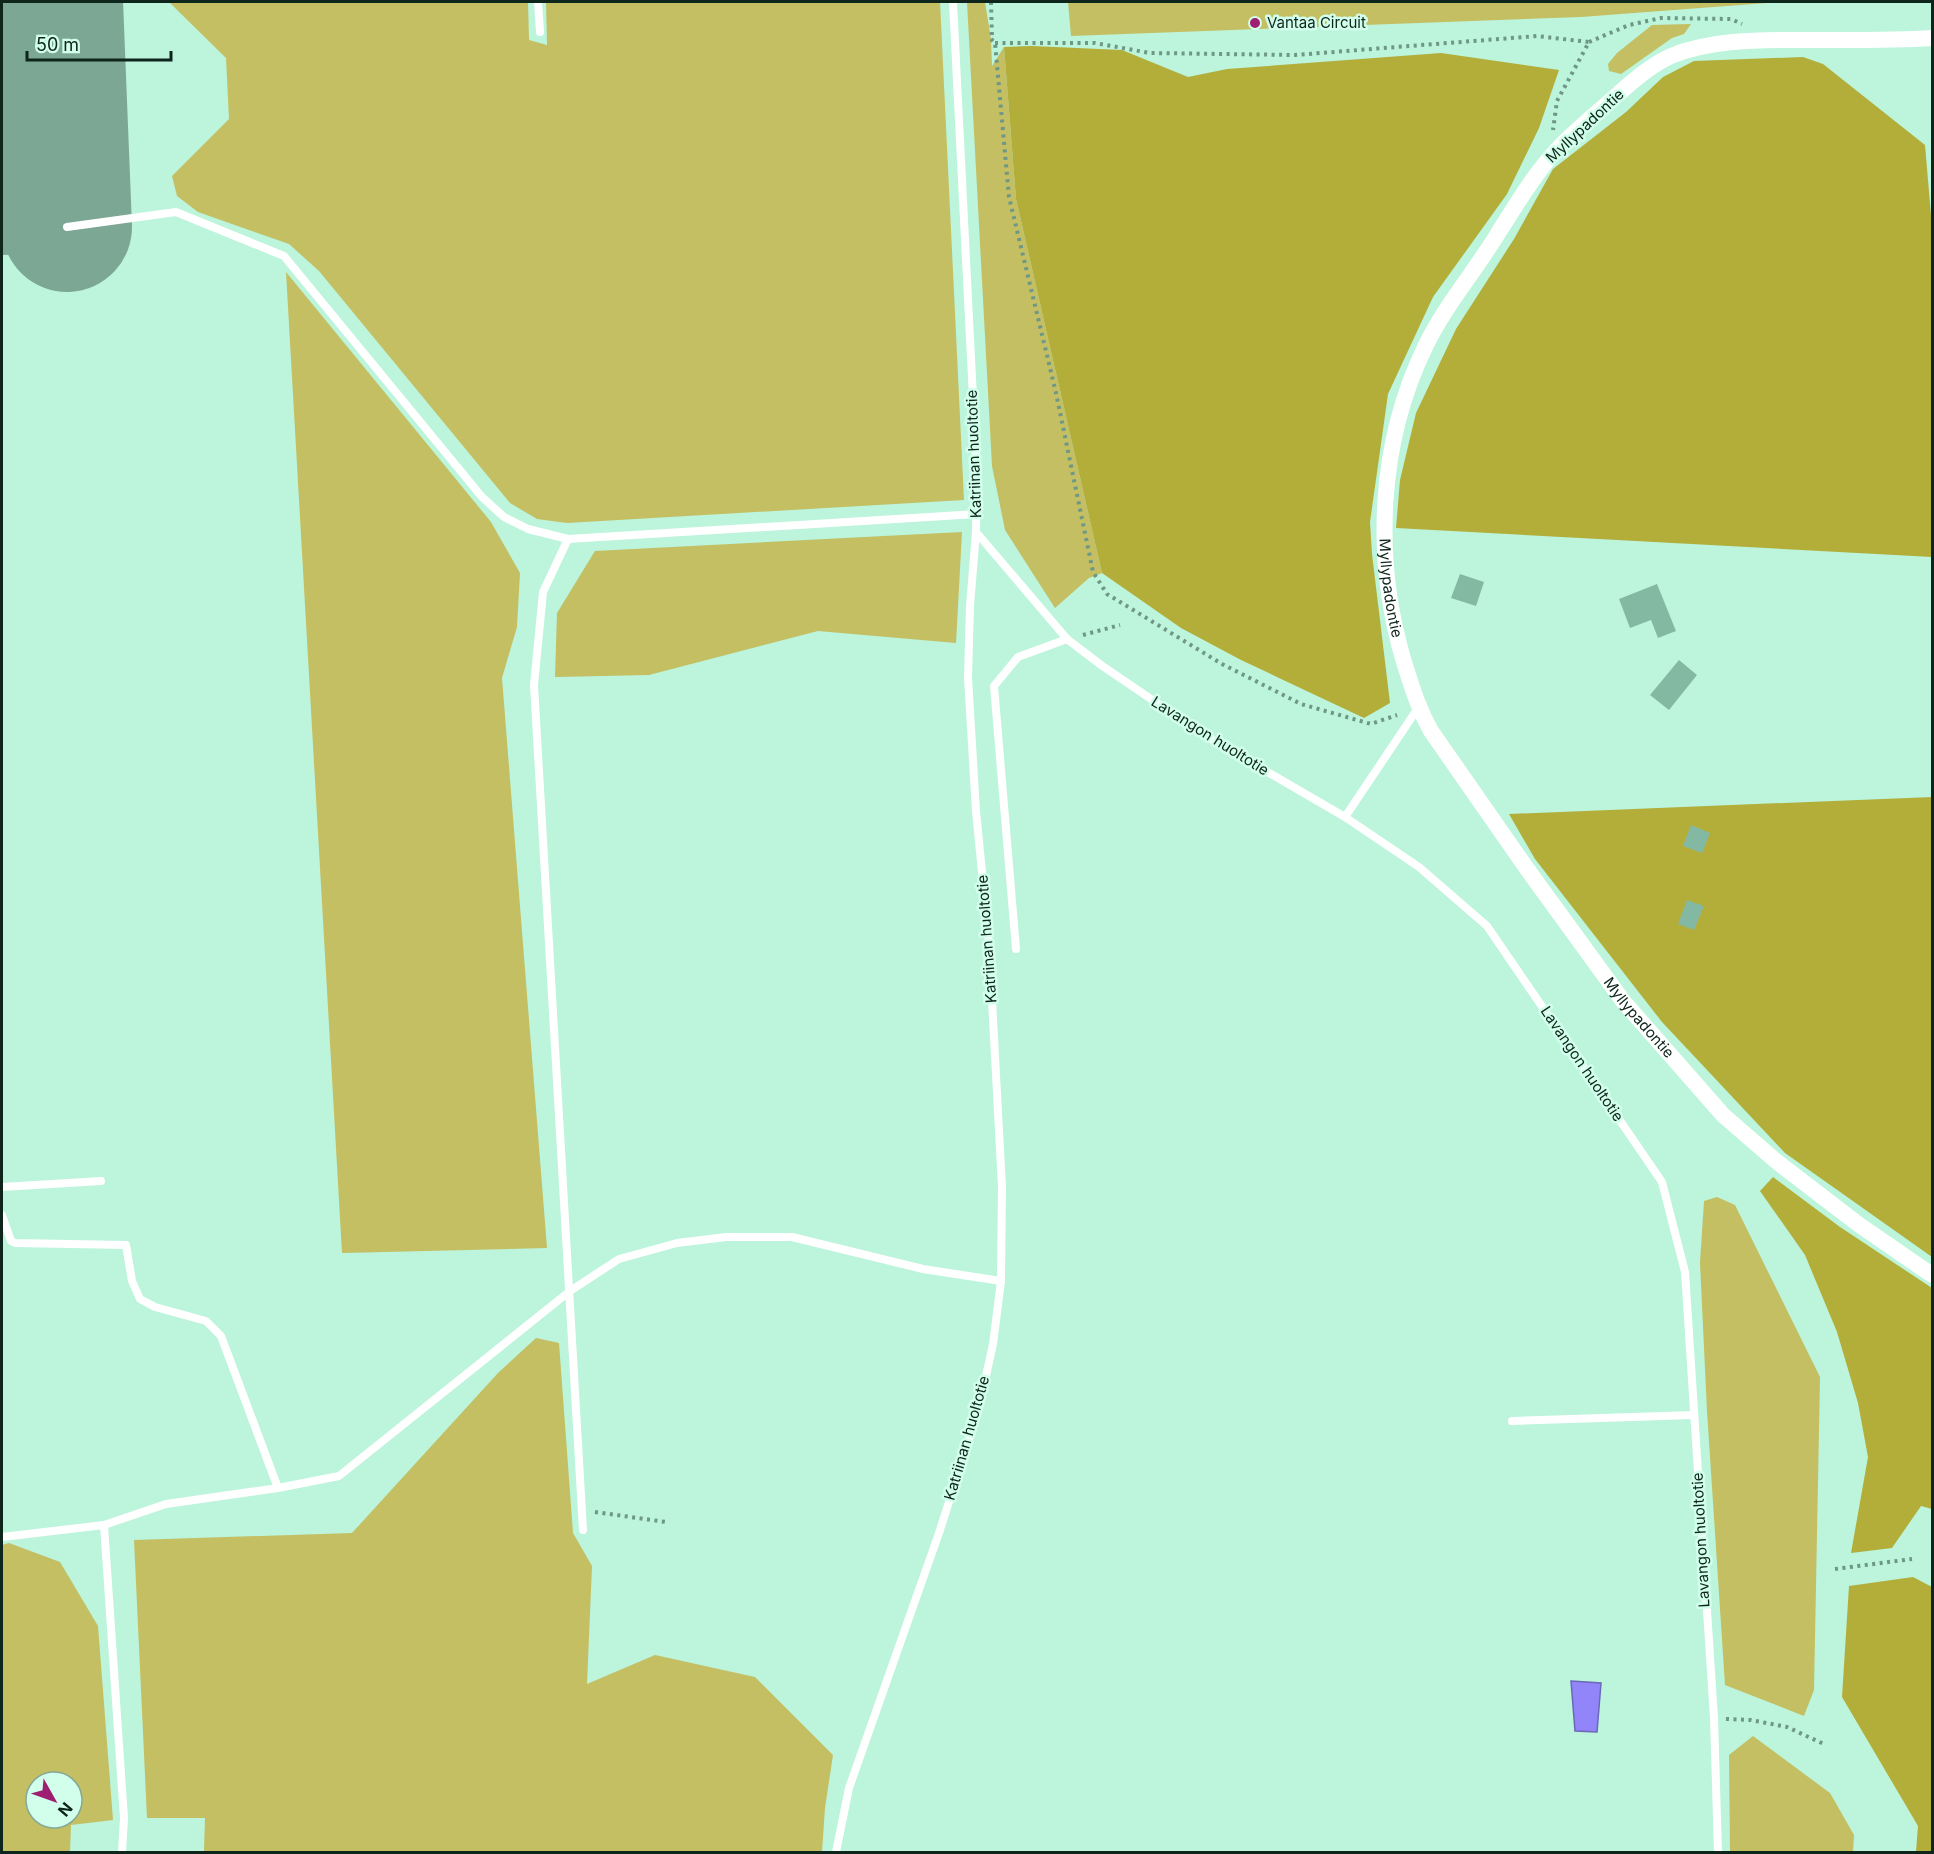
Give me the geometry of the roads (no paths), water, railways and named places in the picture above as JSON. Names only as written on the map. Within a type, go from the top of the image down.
[{"type":"street","name":"Myllypadontie","points":[[1932,38],[1766,40],[1720,44],[1673,55],[1638,77],[1579,128],[1553,154],[1528,186],[1426,344],[1413,374],[1388,469],[1384,539],[1391,609],[1398,642],[1418,708],[1431,731],[1518,857],[1623,1000],[1723,1115],[1776,1161],[1858,1224],[1932,1275]]},
{"type":"lane","points":[[538,2],[540,32]]},
{"type":"lane","name":"Katriinan huoltotie","points":[[836,1852],[849,1788],[939,1533],[979,1408],[993,1344],[1001,1281],[1002,1187],[989,944],[968,678],[977,477],[953,2]]},
{"type":"lane","points":[[67,227],[176,212],[284,256],[482,497],[504,516],[528,529],[568,539],[977,514]]},
{"type":"lane","name":"Lavangon huoltotie","points":[[976,532],[1067,639],[1204,735],[1345,817],[1419,867],[1487,926],[1662,1182],[1685,1272],[1714,1718],[1718,1852]]},
{"type":"lane","points":[[568,539],[543,592],[534,685],[583,1530]]},
{"type":"lane","points":[[1016,949],[994,686],[1017,657],[1067,639]]},
{"type":"lane","points":[[1345,817],[1418,708]]},
{"type":"lane","points":[[2,1187],[102,1181]]},
{"type":"lane","points":[[2,1215],[11,1241],[15,1243],[126,1245],[132,1281],[140,1299],[155,1307],[206,1321],[221,1336],[225,1344],[279,1488]]},
{"type":"lane","points":[[2,1537],[104,1525],[166,1504],[279,1488],[339,1476],[570,1291],[620,1259],[676,1243],[726,1237],[792,1237],[923,1269],[1001,1281]]},
{"type":"lane","points":[[1512,1421],[1694,1415]]},
{"type":"lane","points":[[104,1525],[124,1818],[122,1852]]},
{"type":"place","name":"Vantaa Circuit","points":[[1255,23]]}]
